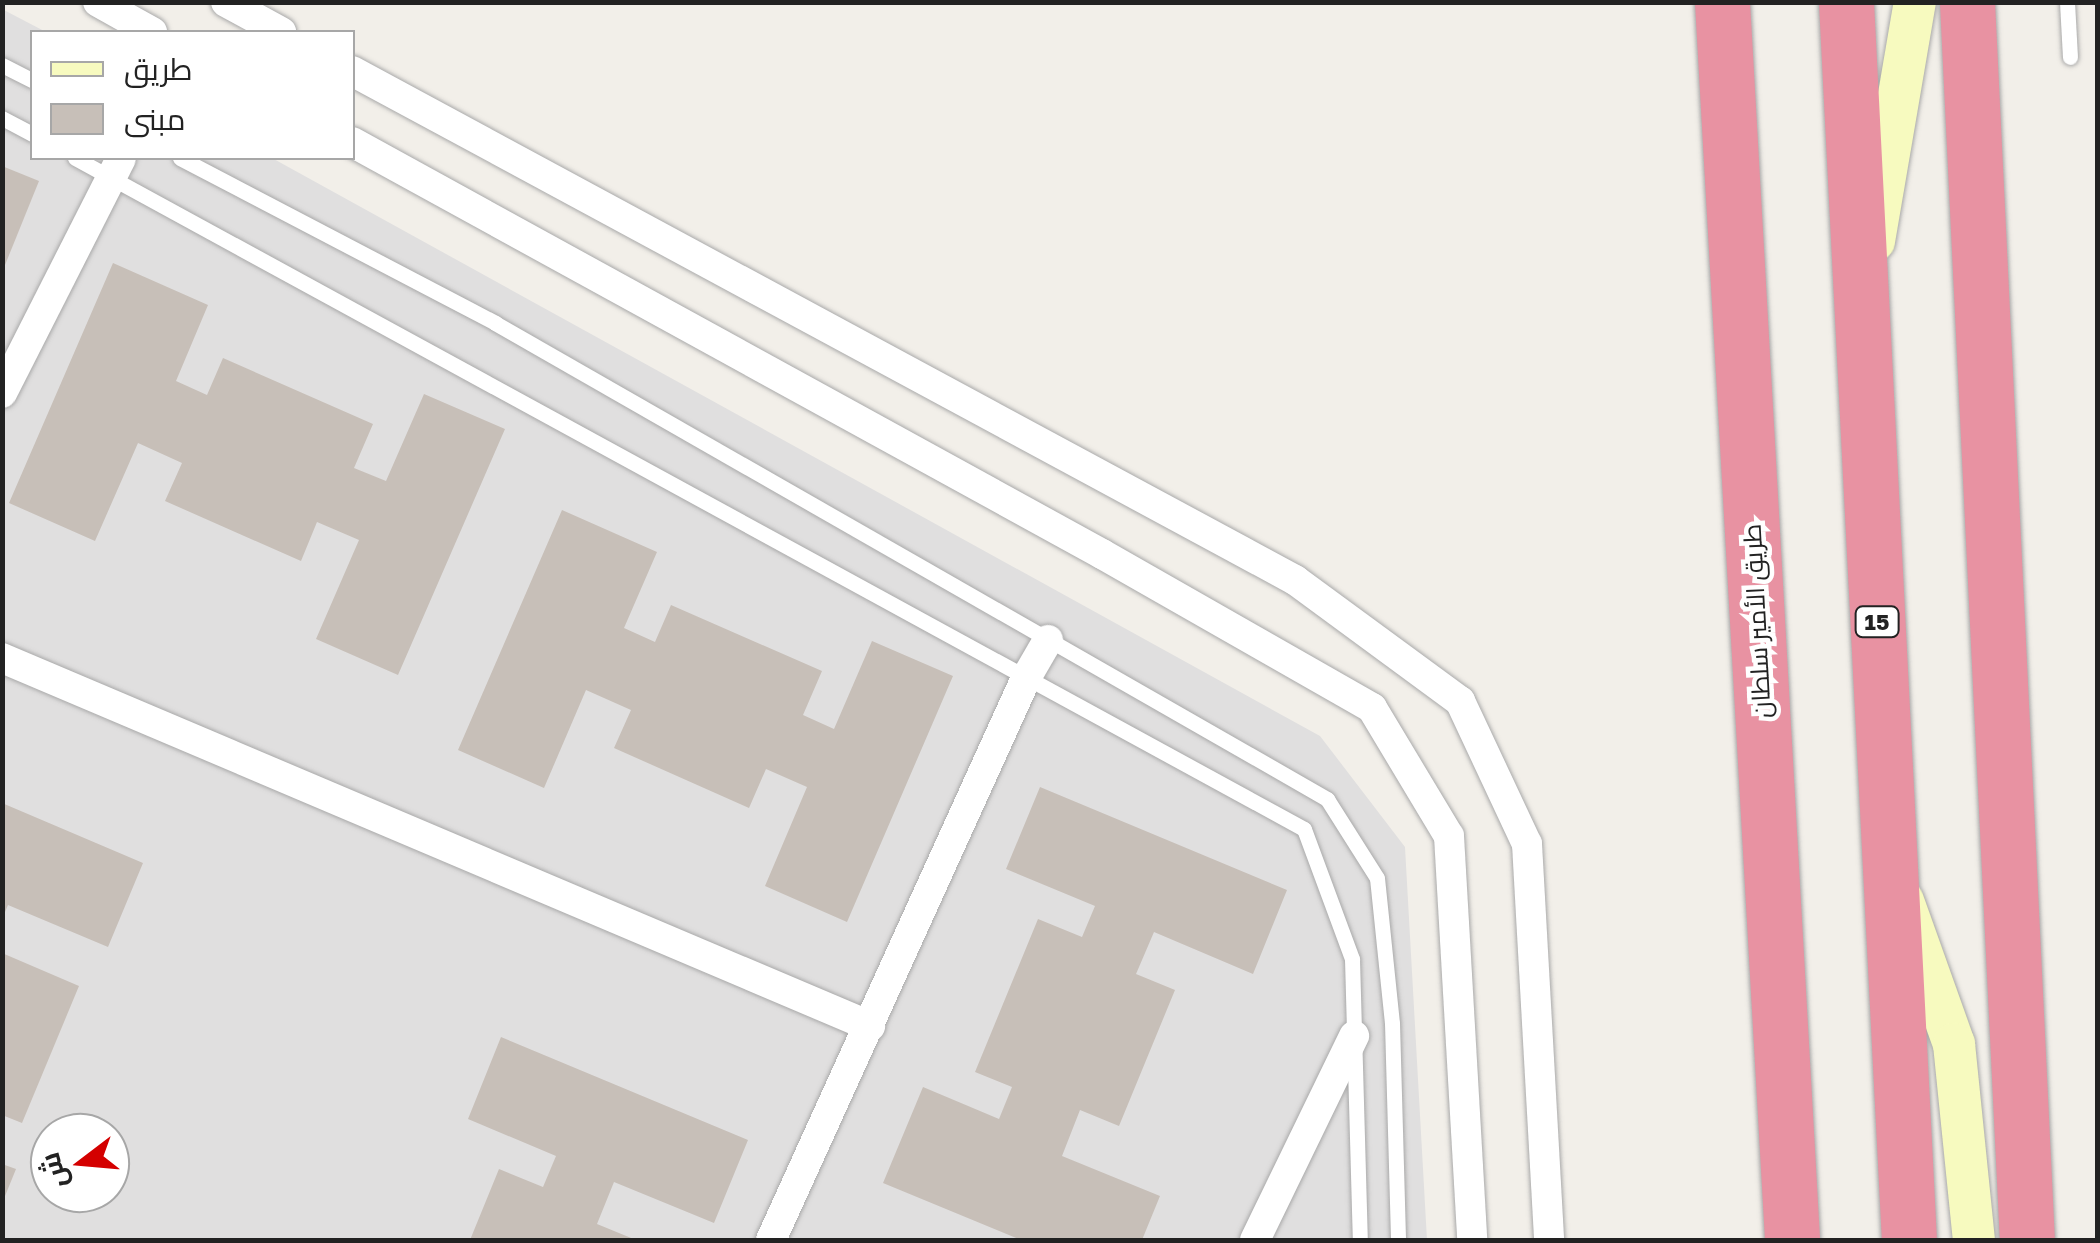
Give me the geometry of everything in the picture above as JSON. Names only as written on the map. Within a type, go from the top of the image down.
[{"type":"highway","name":"طريق الأمير سلطان","points":[[1722,2],[1788,1173],[1788,1240]]},
{"type":"highway","name":"15","points":[[1846,2],[1909,1240]]},
{"type":"highway","points":[[1966,2],[2027,1240]]},
{"type":"main road","points":[[1862,311],[1915,2]]},
{"type":"main road","points":[[1890,865],[1954,1044],[1974,1240]]},
{"type":"street","points":[[98,2],[148,30]]},
{"type":"street","points":[[226,2],[277,30]]},
{"type":"street","points":[[355,73],[1295,580],[1460,701],[1527,844],[1550,1240]]},
{"type":"street","points":[[355,144],[1102,554],[1372,708],[1449,836],[1472,1240]]},
{"type":"street","points":[[2,393],[116,167]]},
{"type":"street","points":[[771,1240],[1026,678],[1048,640]]},
{"type":"street","points":[[2,658],[870,1026]]},
{"type":"street","points":[[1256,1240],[1354,1036]]},
{"type":"lane","points":[[2068,2],[2070,57]]},
{"type":"lane","points":[[2,65],[30,79]]},
{"type":"lane","points":[[2,118],[30,133]]},
{"type":"lane","points":[[84,160],[116,167],[1026,678],[1304,829],[1352,959],[1360,1240]]},
{"type":"lane","points":[[184,160],[495,323],[1328,799],[1377,878],[1392,1024],[1398,1240]]},
{"type":"shaded area","points":[[2,9],[42,30],[30,30],[30,160],[276,160],[1320,736],[1405,847],[1427,1240],[3,1240]]},
{"type":"building","points":[[2,166],[39,181],[3,270],[2,270]]},
{"type":"building","points":[[113,263],[208,305],[176,381],[207,395],[223,358],[373,424],[354,468],[386,481],[424,394],[505,429],[398,675],[316,639],[359,540],[317,522],[301,561],[165,501],[182,463],[138,443],[95,541],[9,503]]},
{"type":"building","points":[[562,510],[657,552],[624,628],[655,642],[671,605],[822,671],[803,715],[834,729],[872,641],[953,676],[847,922],[765,886],[807,787],[766,769],[749,808],[614,748],[631,710],[586,690],[544,788],[458,750]]},
{"type":"building","points":[[1040,787],[1287,890],[1253,974],[1154,932],[1136,974],[1175,990],[1119,1126],[1080,1110],[1062,1156],[1160,1196],[1142,1240],[1021,1240],[883,1183],[923,1087],[999,1119],[1012,1087],[975,1072],[1038,919],[1082,937],[1095,906],[1006,869]]},
{"type":"building","points":[[2,803],[143,863],[108,947],[8,905],[2,919]]},
{"type":"building","points":[[2,953],[79,986],[22,1123],[2,1115]]},
{"type":"building","points":[[501,1037],[748,1140],[714,1223],[614,1182],[597,1224],[636,1240],[470,1240],[499,1169],[543,1187],[556,1156],[468,1119]]},
{"type":"building","points":[[2,1164],[16,1169],[3,1201],[2,1201]]}]
